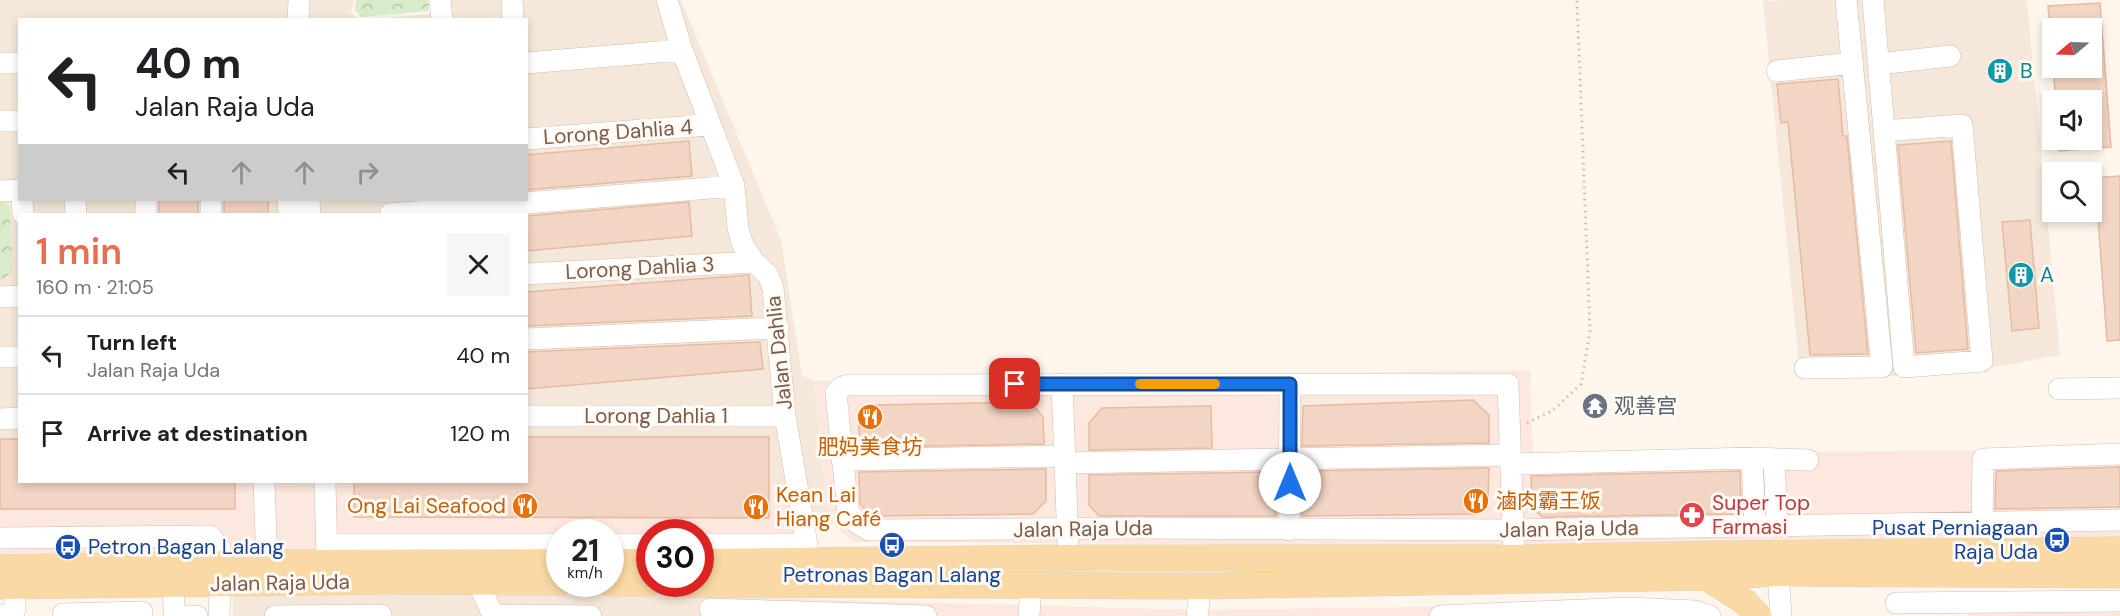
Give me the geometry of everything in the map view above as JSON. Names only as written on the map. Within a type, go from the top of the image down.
[{"type":"main road","name":"Jalan Raja Uda","points":[[807,562],[882,584],[1201,586],[1706,577],[1777,563],[2120,550]]},
{"type":"main road","name":"Jalan Raja Uda","points":[[5,580],[63,586],[173,584],[267,563],[327,553],[546,561]]},
{"type":"main road","name":"Jalan Raja Uda","points":[[714,578],[807,562],[1068,558],[1514,558],[1777,563],[2120,575]]},
{"type":"main road","name":"Jalan Raja Uda","points":[[5,580],[221,574],[381,581],[546,582]]},
{"type":"main road","points":[[1706,577],[1744,602],[1758,616]]},
{"type":"street","points":[[298,18],[299,0]]},
{"type":"street","points":[[512,0],[513,18]]},
{"type":"street","name":"Jalan Dahlia","points":[[667,0],[709,125],[734,186],[738,228],[742,243],[754,262],[768,275],[773,288],[785,416],[807,562]]},
{"type":"street","points":[[1805,368],[1882,367],[1846,0]]},
{"type":"street","points":[[1873,0],[1878,64],[1905,367],[1982,361],[1962,125],[1884,131]]},
{"type":"street","points":[[528,63],[682,50]]},
{"type":"street","points":[[1878,64],[1950,56]]},
{"type":"street","points":[[0,63],[18,63]]},
{"type":"street","points":[[1777,71],[1853,63]]},
{"type":"street","points":[[0,121],[18,121]]},
{"type":"street","name":"Lorong Dahlia 4","points":[[528,139],[709,125]]},
{"type":"street","points":[[400,213],[734,186]]},
{"type":"street","points":[[0,191],[18,190]]},
{"type":"street","name":"Lorong Dahlia 3","points":[[528,274],[754,262]]},
{"type":"street","points":[[0,297],[18,296]]},
{"type":"street","points":[[528,339],[778,328]]},
{"type":"street","points":[[0,357],[18,357]]},
{"type":"street","points":[[1062,384],[1068,558]]},
{"type":"street","points":[[1289,530],[1290,384]]},
{"type":"street","name":"Jalan Raja Uda","points":[[1510,432],[1508,384],[848,385],[840,388],[836,393],[848,511],[857,524],[868,530],[1139,528],[1513,530],[2120,520]]},
{"type":"street","points":[[2059,389],[2120,388]]},
{"type":"street","name":"Lorong Dahlia 1","points":[[528,416],[785,416]]},
{"type":"street","points":[[0,418],[18,418]]},
{"type":"street","points":[[1510,432],[1514,558]]},
{"type":"street","points":[[1982,522],[1983,459],[2120,454]]},
{"type":"street","points":[[842,460],[1752,458],[1808,460]]},
{"type":"street","points":[[1752,458],[1755,526]]},
{"type":"street","points":[[1774,460],[1777,525]]},
{"type":"street","points":[[264,483],[267,563]]},
{"type":"street","points":[[325,483],[327,553],[546,545]]},
{"type":"street","points":[[0,538],[210,536],[220,548],[219,616]]},
{"type":"street","points":[[714,578],[807,562]]},
{"type":"street","points":[[1777,563],[1781,616]]},
{"type":"street","points":[[0,615],[8,615],[15,610],[5,580]]},
{"type":"street","points":[[714,580],[882,615],[926,616]]},
{"type":"street","points":[[275,616],[381,616],[381,581]]},
{"type":"street","points":[[478,582],[492,613],[498,615],[591,616]]},
{"type":"street","points":[[173,584],[174,612],[178,616],[197,616]]},
{"type":"street","points":[[882,584],[882,615]]},
{"type":"street","points":[[63,586],[63,615],[142,614],[142,585]]},
{"type":"street","points":[[1029,616],[1031,585]]},
{"type":"street","points":[[1197,616],[1201,586]]},
{"type":"street","points":[[1896,603],[1987,609],[2120,601]]},
{"type":"street","points":[[1440,616],[1695,611],[1710,616]]},
{"type":"path","points":[[1510,432],[1552,411],[1581,384],[1590,331],[1577,0]]},
{"type":"shaded area","points":[[0,0],[354,0],[351,13],[357,18],[18,18],[18,201],[528,201],[528,18],[387,18],[450,12],[449,0],[681,0],[781,240],[802,375],[814,381],[828,520],[714,525],[714,519],[636,519],[636,529],[624,529],[624,519],[546,519],[546,533],[0,553]]},
{"type":"shaded area","points":[[2027,0],[2042,162],[2042,222],[2048,222],[2060,355],[1944,374],[1800,376],[1763,1]]},
{"type":"shaded area","points":[[1530,370],[1533,454],[2120,449],[2120,537],[1488,546],[853,542],[828,520],[814,381]]},
{"type":"shaded area","points":[[0,483],[789,484],[795,542],[714,544],[714,519],[636,519],[636,545],[624,546],[624,519],[546,519],[546,547],[0,557]]},
{"type":"shaded area","points":[[398,588],[546,592],[546,597],[624,597],[624,594],[636,594],[636,597],[802,599],[801,616],[233,616],[233,592]]},
{"type":"shaded area","points":[[2120,592],[2120,616],[1968,616],[1970,593]]},
{"type":"shaded area","points":[[802,599],[1196,610],[1637,604],[1639,616],[801,616]]},
{"type":"green space","points":[[356,0],[428,0],[429,11],[361,17],[355,10]]},
{"type":"green space","points":[[0,198],[10,208],[12,272],[0,281]]},
{"type":"building","points":[[2100,3],[2101,18],[2049,18],[2048,6]]},
{"type":"building","points":[[2102,29],[2111,147],[2102,148],[2102,90],[2055,90],[2054,78],[2102,78]]},
{"type":"building","points":[[1838,79],[1843,136],[1847,136],[1868,354],[1810,355],[1788,122],[1781,123],[1777,84]]},
{"type":"building","points":[[689,141],[692,176],[528,190],[528,155]]},
{"type":"building","points":[[1951,141],[1968,349],[1916,353],[1898,145]]},
{"type":"building","points":[[2120,176],[2120,340],[2107,341],[2098,222],[2102,222],[2102,177]]},
{"type":"building","points":[[159,201],[198,201],[198,213],[159,213]]},
{"type":"building","points":[[224,201],[268,201],[268,213],[224,213]]},
{"type":"building","points":[[689,202],[692,236],[528,251],[528,216]]},
{"type":"building","name":"A","points":[[2030,220],[2039,328],[2012,331],[2002,222]]},
{"type":"building","points":[[749,275],[752,316],[528,326],[528,292]]},
{"type":"building","points":[[760,342],[763,369],[528,389],[528,352]]},
{"type":"building","points":[[1473,400],[1489,415],[1489,443],[1302,446],[1303,406]]},
{"type":"building","points":[[1030,402],[1043,417],[1044,444],[859,447],[859,421],[875,405]]},
{"type":"building","points":[[1211,406],[1212,448],[1089,450],[1089,423],[1102,408]]},
{"type":"building","points":[[528,437],[769,437],[769,518],[354,517],[354,483],[528,483]]},
{"type":"building","points":[[0,439],[18,439],[18,483],[235,483],[235,509],[0,509]]},
{"type":"building","points":[[2120,467],[2120,507],[1995,509],[1996,471]]},
{"type":"building","points":[[1489,468],[1488,498],[1474,514],[1302,516],[1302,471]]},
{"type":"building","points":[[1046,469],[1046,501],[1033,514],[872,516],[860,504],[859,472]]},
{"type":"building","points":[[1740,471],[1741,506],[1733,514],[1542,517],[1532,507],[1531,476]]},
{"type":"building","points":[[1277,472],[1276,516],[1099,516],[1089,505],[1089,475]]},
{"type":"slow traffic","points":[[1140,384],[1215,384]]},
{"type":"place","name":"B","points":[[2000,71]]},
{"type":"place","name":"A","points":[[2021,275]]},
{"type":"place","name":"观善宫","points":[[1595,406]]},
{"type":"place","name":"肥妈美食坊","points":[[870,417]]},
{"type":"place","name":"滷肉霸王饭","points":[[1476,501]]},
{"type":"place","name":"Ong Lai Seafood","points":[[525,506]]},
{"type":"place","name":"Kean Lai Hiang Café","points":[[756,507]]},
{"type":"place","name":"Super Top Farmasi","points":[[1692,515]]},
{"type":"place","name":"Pusat Perniagaan Raja Uda","points":[[2057,540]]},
{"type":"place","name":"Petronas Bagan Lalang","points":[[892,545]]},
{"type":"place","name":"Petron Bagan Lalang","points":[[68,547]]},
{"type":"route","points":[[1015,384],[1290,384],[1290,483]]}]
